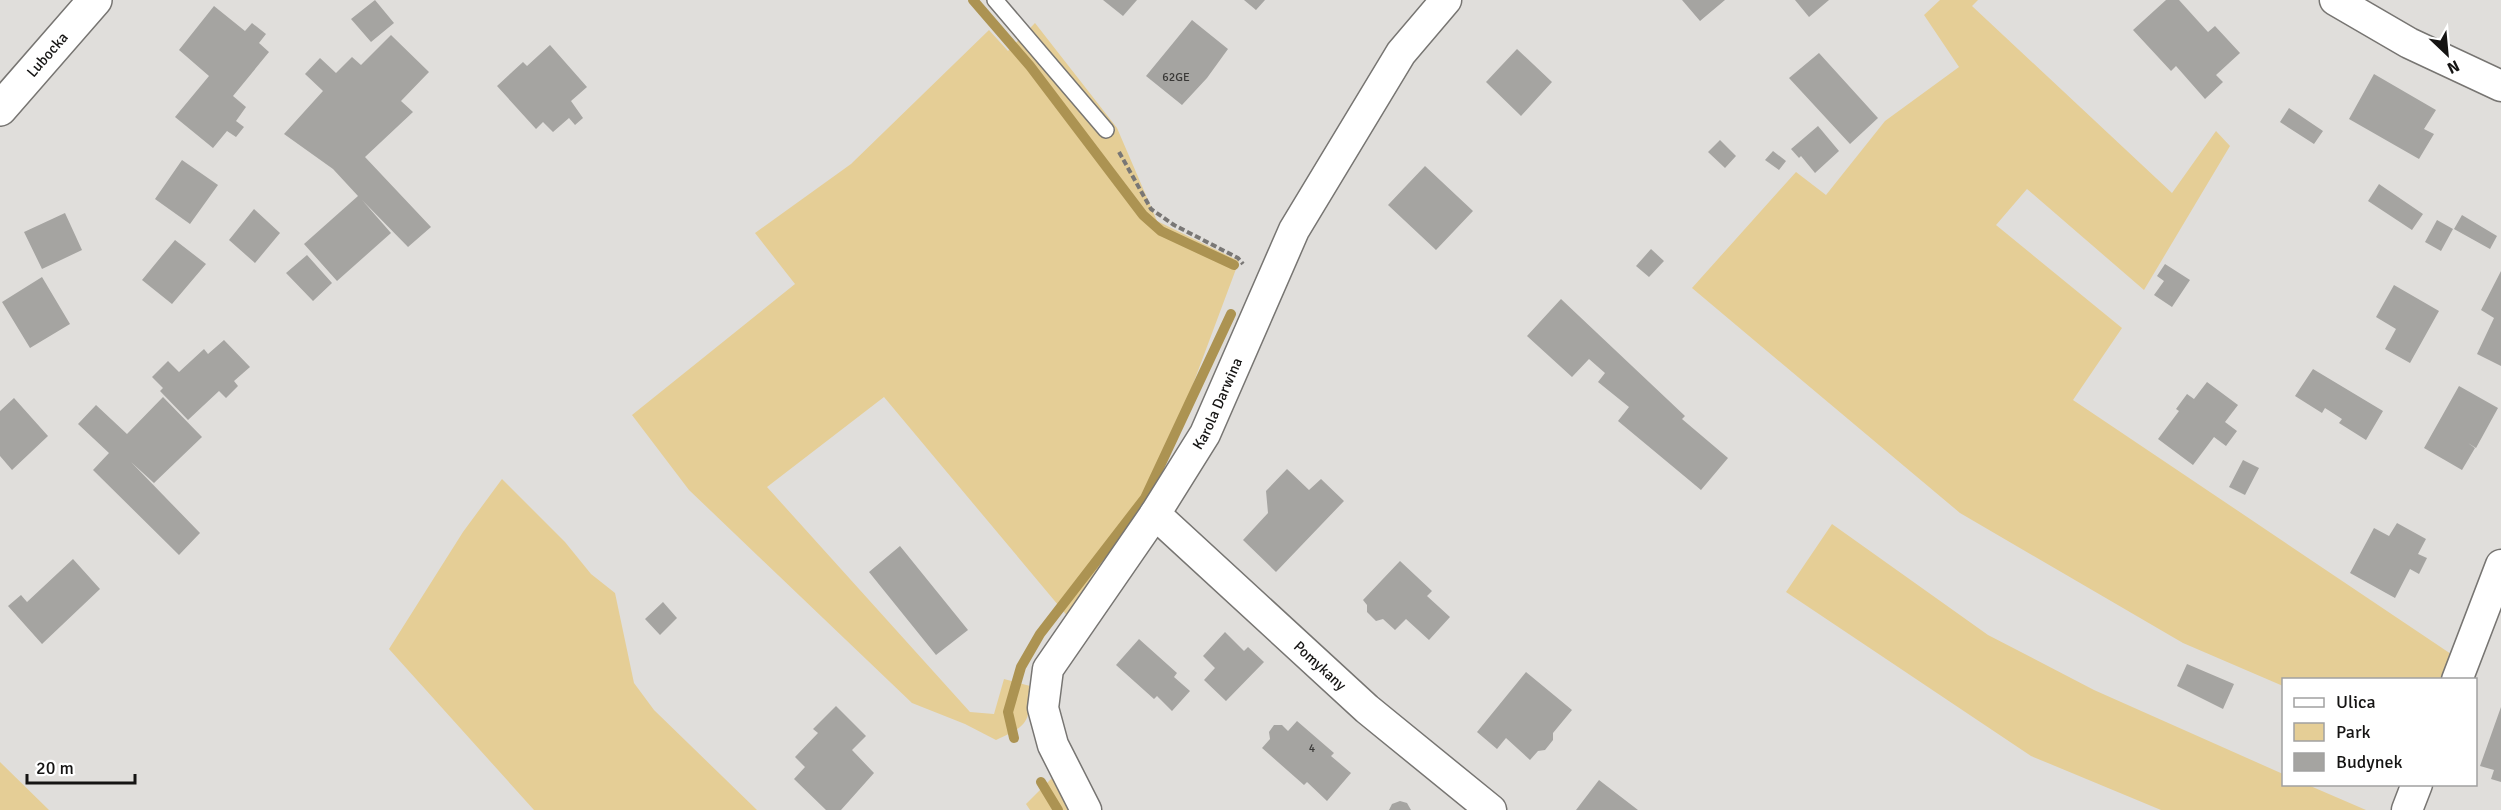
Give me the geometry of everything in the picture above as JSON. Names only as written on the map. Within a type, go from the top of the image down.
[{"type":"street","name":"Lubocka","points":[[0,109],[95,0]]},
{"type":"street","name":"Karola Darwina","points":[[1086,810],[1053,745],[1043,708],[1048,669],[1155,514],[1205,434],[1294,230],[1401,52],[1446,0]]},
{"type":"street","points":[[2335,0],[2409,43],[2501,86]]},
{"type":"street","name":"Pomykany","points":[[1155,514],[1366,709],[1491,810]]},
{"type":"street","points":[[2458,678],[2501,565]]},
{"type":"street","points":[[2407,810],[2416,786]]},
{"type":"lane","points":[[995,0],[1107,130]]},
{"type":"path","points":[[1107,130],[1151,209],[1174,225],[1238,258],[1248,271]]},
{"type":"green space","points":[[1940,0],[1978,0],[1972,6],[2172,193],[2216,131],[2230,146],[2144,290],[2027,189],[1996,225],[2122,328],[2073,400],[2451,654],[2440,678],[2282,678],[2282,686],[2183,643],[1960,513],[1692,288],[1796,172],[1826,195],[1885,121],[1959,67],[1924,15]]},
{"type":"green space","points":[[1035,23],[1117,128],[1157,221],[1239,261],[1146,510],[1069,618],[884,397],[767,487],[970,712],[994,714],[1004,679],[1030,686],[1026,720],[1016,730],[996,740],[965,724],[912,703],[689,490],[632,415],[795,284],[755,233],[851,164],[989,30],[1008,51]]},
{"type":"green space","points":[[502,479],[565,542],[591,574],[615,593],[634,683],[654,710],[757,810],[534,810],[389,649],[463,532]]},
{"type":"green space","points":[[1832,524],[1988,635],[2094,690],[2282,774],[2282,786],[2310,786],[2366,810],[2161,810],[2031,756],[1786,592]]},
{"type":"green space","points":[[0,762],[49,810],[0,810]]},
{"type":"green space","points":[[1053,777],[1068,810],[1030,810],[1026,804]]},
{"type":"building","points":[[375,0],[394,23],[371,42],[351,19]]},
{"type":"building","points":[[1103,0],[1137,0],[1123,16]]},
{"type":"building","points":[[1244,0],[1265,0],[1256,10]]},
{"type":"building","points":[[1682,0],[1725,0],[1700,21]]},
{"type":"building","points":[[1795,0],[1829,0],[1809,17]]},
{"type":"building","points":[[2166,0],[2179,0],[2208,32],[2215,26],[2240,53],[2216,75],[2223,82],[2205,99],[2176,66],[2171,71],[2133,30]]},
{"type":"building","points":[[214,6],[245,31],[252,23],[266,34],[259,43],[269,52],[233,96],[246,107],[236,121],[244,127],[236,137],[227,131],[213,148],[175,117],[209,76],[179,50]]},
{"type":"building","points":[[1192,20],[1228,49],[1207,78],[1182,105],[1146,76]]},
{"type":"building","points":[[391,35],[429,72],[401,101],[413,112],[365,157],[431,227],[408,247],[362,200],[391,233],[337,281],[304,244],[358,196],[333,169],[284,134],[323,91],[305,74],[320,58],[336,73],[352,57],[361,65]]},
{"type":"building","points":[[550,45],[587,87],[571,101],[583,118],[575,125],[569,118],[553,132],[543,122],[536,129],[497,86],[523,62],[527,66]]},
{"type":"building","points":[[1517,49],[1552,82],[1521,116],[1486,82]]},
{"type":"building","points":[[1819,53],[1878,118],[1850,144],[1789,78]]},
{"type":"building","points":[[2374,74],[2436,110],[2424,129],[2434,134],[2419,159],[2349,119]]},
{"type":"building","points":[[2289,108],[2323,131],[2314,144],[2280,122]]},
{"type":"building","points":[[1818,126],[1839,151],[1815,173],[1801,156],[1799,158],[1791,149]]},
{"type":"building","points":[[1720,140],[1736,156],[1725,168],[1708,152]]},
{"type":"building","points":[[1773,151],[1786,161],[1779,170],[1765,160]]},
{"type":"building","points":[[182,160],[218,185],[190,224],[155,199]]},
{"type":"building","points":[[1425,166],[1473,211],[1436,250],[1388,205]]},
{"type":"building","points":[[2379,184],[2423,214],[2412,230],[2368,201]]},
{"type":"building","points":[[254,209],[280,233],[255,263],[229,240]]},
{"type":"building","points":[[65,213],[82,250],[42,269],[24,232]]},
{"type":"building","points":[[2462,215],[2497,236],[2490,249],[2454,229]]},
{"type":"building","points":[[2437,220],[2453,229],[2441,251],[2425,242]]},
{"type":"building","points":[[175,240],[206,264],[172,304],[142,280]]},
{"type":"building","points":[[1651,249],[1664,261],[1649,277],[1636,266]]},
{"type":"building","points":[[307,255],[332,283],[313,301],[286,273]]},
{"type":"building","points":[[2165,264],[2190,280],[2172,307],[2154,295],[2164,281],[2157,276]]},
{"type":"building","points":[[2501,271],[2501,366],[2477,354],[2494,318],[2481,310]]},
{"type":"building","points":[[42,277],[70,324],[30,348],[2,302]]},
{"type":"building","points":[[2394,285],[2439,311],[2410,363],[2385,349],[2396,329],[2376,317]]},
{"type":"building","points":[[1561,299],[1685,416],[1682,419],[1728,458],[1701,490],[1618,421],[1629,407],[1598,382],[1605,373],[1589,359],[1572,377],[1527,336]]},
{"type":"building","points":[[224,340],[250,367],[234,381],[238,386],[226,398],[219,391],[188,420],[160,391],[163,388],[152,377],[168,361],[179,372],[204,349],[208,354]]},
{"type":"building","points":[[2313,369],[2383,411],[2366,440],[2339,423],[2342,419],[2325,408],[2322,413],[2295,396]]},
{"type":"building","points":[[2207,382],[2238,405],[2225,422],[2237,431],[2226,446],[2214,437],[2193,465],[2158,439],[2179,411],[2176,409],[2187,394],[2194,399]]},
{"type":"building","points":[[2459,386],[2498,408],[2476,448],[2468,443],[2475,448],[2462,470],[2424,448]]},
{"type":"building","points":[[163,397],[202,437],[154,483],[131,462],[200,533],[179,555],[93,470],[109,453],[78,424],[96,405],[127,434]]},
{"type":"building","points":[[14,398],[48,436],[12,470],[0,456],[0,411]]},
{"type":"building","points":[[2243,460],[2259,468],[2245,495],[2229,487]]},
{"type":"building","points":[[1287,469],[1309,490],[1321,479],[1344,501],[1276,572],[1243,540],[1268,513],[1266,491]]},
{"type":"building","points":[[2397,523],[2426,539],[2418,554],[2427,558],[2419,574],[2410,569],[2395,598],[2350,573],[2374,528],[2389,536]]},
{"type":"building","points":[[900,546],[968,630],[936,655],[869,572]]},
{"type":"building","points":[[73,559],[100,589],[42,644],[8,606],[21,595],[27,602]]},
{"type":"building","points":[[1400,561],[1432,591],[1427,596],[1450,617],[1429,640],[1406,619],[1395,630],[1383,619],[1376,621],[1367,612],[1367,605],[1363,600]]},
{"type":"building","points":[[663,602],[677,618],[660,635],[645,619]]},
{"type":"building","points":[[1225,632],[1244,651],[1248,647],[1264,662],[1226,701],[1204,680],[1215,668],[1203,656]]},
{"type":"building","points":[[1139,639],[1177,673],[1174,677],[1190,691],[1172,711],[1157,696],[1154,699],[1116,665]]},
{"type":"building","points":[[2187,664],[2234,684],[2223,709],[2177,686]]},
{"type":"building","points":[[1526,672],[1572,710],[1553,733],[1553,740],[1545,750],[1538,751],[1530,760],[1506,738],[1497,749],[1477,732]]},
{"type":"building","points":[[836,706],[866,736],[852,750],[874,773],[841,810],[826,810],[794,779],[805,767],[795,757],[818,733],[813,729]]},
{"type":"building","points":[[2501,707],[2501,782],[2491,779],[2494,770],[2480,766]]},
{"type":"building","points":[[1297,721],[1334,753],[1331,756],[1351,773],[1327,801],[1307,782],[1304,785],[1262,748],[1270,739],[1269,732],[1274,725],[1282,725],[1288,731]]},
{"type":"building","points":[[1599,780],[1638,810],[1576,810]]},
{"type":"building","points":[[1400,801],[1407,803],[1411,810],[1389,810],[1392,804]]},
{"type":"waterway","points":[[973,0],[1030,66],[1143,215],[1161,231],[1234,265]]},
{"type":"waterway","points":[[1014,738],[1008,712],[1021,667],[1040,634],[1145,498],[1231,314]]},
{"type":"waterway","points":[[1041,782],[1058,810]]}]
